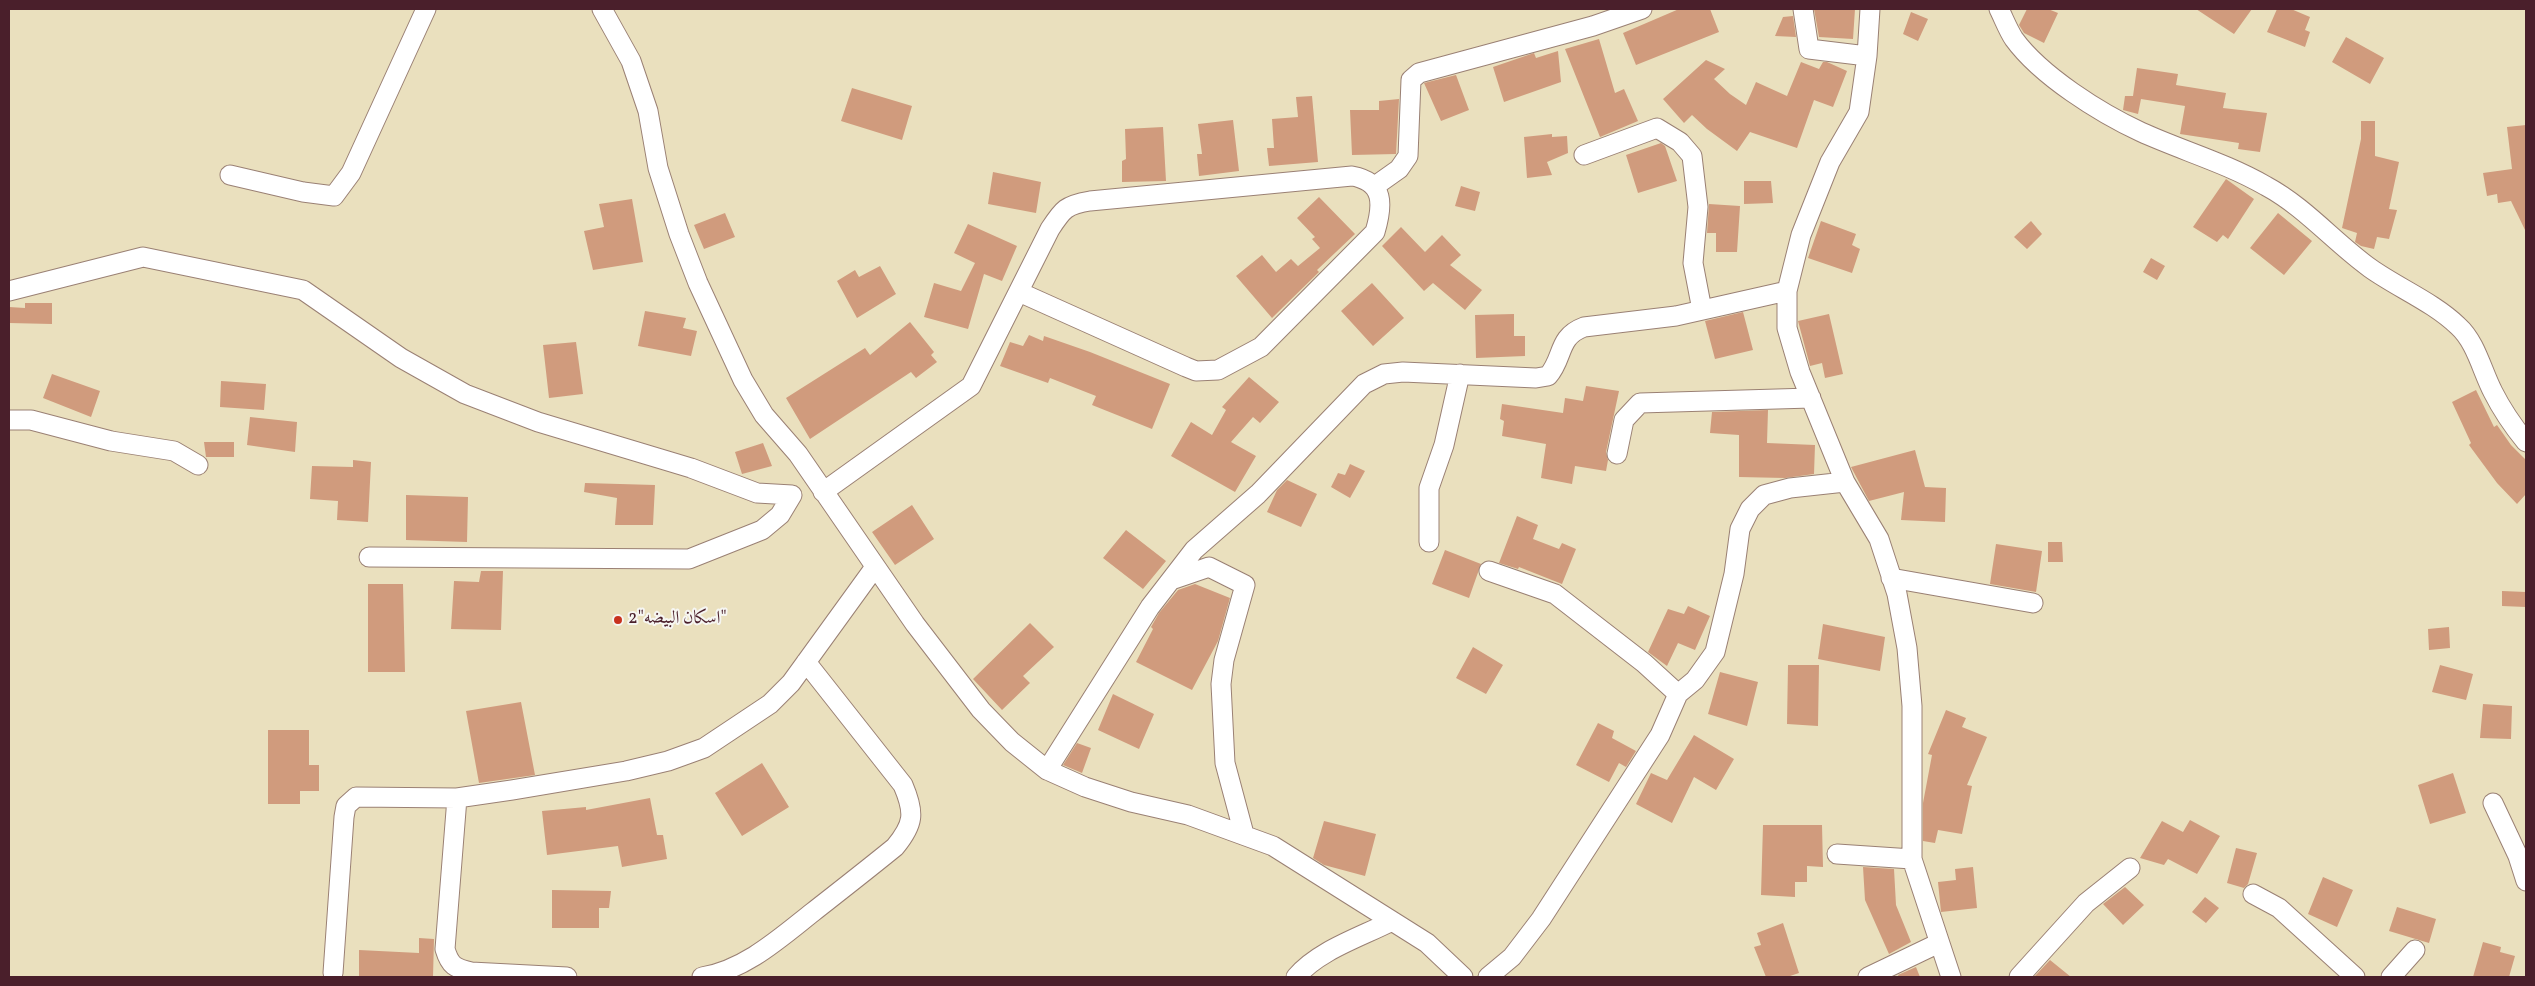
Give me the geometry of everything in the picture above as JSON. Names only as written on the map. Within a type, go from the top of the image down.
[{"type":"street","points":[[230,175],[303,192],[334,196],[351,173],[426,9]]},
{"type":"street","points":[[602,9],[630,61],[648,111],[658,168],[674,218],[698,283],[743,380],[764,415],[798,454],[875,567],[981,710],[1012,742],[1047,770],[1085,787],[1131,802],[1188,814],[1273,846],[1427,943],[1464,977]]},
{"type":"street","points":[[1376,186],[1399,169],[1408,156],[1411,80],[1419,73],[1593,26],[1642,9]]},
{"type":"street","points":[[1803,9],[1809,49],[1867,56]]},
{"type":"street","points":[[1870,9],[1867,56],[1859,112],[1830,162],[1801,235],[1786,291],[1787,328],[1800,372],[1846,482],[1879,539],[1897,594],[1906,648],[1912,706],[1912,859],[1951,977]]},
{"type":"street","points":[[1999,9],[2013,38],[2031,59],[2055,80],[2141,132],[2208,158],[2267,186],[2320,223],[2359,259],[2390,282],[2429,304],[2458,325],[2469,338],[2493,392],[2508,419],[2526,442]]},
{"type":"street","points":[[1584,155],[1657,128],[1680,142],[1692,156],[1698,207],[1693,263],[1702,310]]},
{"type":"street","points":[[823,492],[971,386],[1050,228],[1063,209],[1076,203],[1352,176],[1365,178],[1376,186],[1380,202],[1379,218],[1375,232],[1261,347],[1218,370],[1196,371],[1019,292]]},
{"type":"street","points":[[9,291],[143,258],[303,290],[400,358],[465,394],[538,422],[691,468],[757,493],[792,495],[780,515],[762,530],[689,559],[370,557]]},
{"type":"street","points":[[1047,770],[1150,607],[1194,550],[1258,494],[1364,384],[1384,374],[1403,372],[1536,378],[1548,376],[1555,369],[1565,340],[1573,331],[1584,327],[1676,316],[1786,291]]},
{"type":"street","points":[[1429,542],[1429,488],[1444,445],[1460,374]]},
{"type":"street","points":[[1617,454],[1624,420],[1640,403],[1811,398]]},
{"type":"street","points":[[9,420],[30,420],[111,441],[174,451],[198,465]]},
{"type":"street","points":[[1488,977],[1512,957],[1541,920],[1660,735],[1678,694],[1695,680],[1715,652],[1731,590],[1740,529],[1750,509],[1764,495],[1790,488],[1846,482]]},
{"type":"street","points":[[333,973],[346,806],[356,797],[457,798],[626,771],[668,761],[704,748],[770,704],[806,662],[875,567]]},
{"type":"street","points":[[1171,580],[1209,567],[1245,585],[1224,660],[1221,684],[1225,763],[1244,834]]},
{"type":"street","points":[[1490,571],[1555,594],[1644,663],[1678,694]]},
{"type":"street","points":[[1891,578],[2033,603]]},
{"type":"street","points":[[702,977],[713,976],[741,964],[769,946],[895,847],[906,833],[912,818],[911,802],[903,785],[806,662]]},
{"type":"street","points":[[457,798],[445,949],[448,961],[458,969],[471,972],[566,977]]},
{"type":"street","points":[[2493,803],[2522,855],[2526,880]]},
{"type":"street","points":[[1837,854],[1912,859]]},
{"type":"street","points":[[2019,977],[2086,903],[2130,868]]},
{"type":"street","points":[[2253,894],[2279,908],[2355,977]]},
{"type":"street","points":[[1296,977],[1303,969],[1320,957],[1392,921]]},
{"type":"street","points":[[1868,977],[1939,942]]},
{"type":"street","points":[[2391,977],[2416,950]]},
{"type":"building","points":[[1679,9],[1710,9],[1719,32],[1636,65],[1623,33]]},
{"type":"building","points":[[1814,9],[1855,9],[1853,39],[1819,37]]},
{"type":"building","points":[[2027,9],[2048,9],[2058,13],[2044,43],[2024,33],[2019,25]]},
{"type":"building","points":[[2196,9],[2252,9],[2234,34]]},
{"type":"building","points":[[2277,9],[2291,9],[2310,17],[2305,30],[2310,32],[2305,47],[2267,32]]},
{"type":"building","points":[[1911,12],[1928,19],[1918,41],[1903,34]]},
{"type":"building","points":[[1793,16],[1796,37],[1775,36],[1783,17]]},
{"type":"building","points":[[2346,37],[2384,58],[2370,84],[2332,62]]},
{"type":"building","points":[[1599,39],[1615,93],[1624,89],[1638,121],[1600,137],[1565,49]]},
{"type":"building","points":[[1558,51],[1561,82],[1504,102],[1493,67],[1534,53],[1536,58]]},
{"type":"building","points":[[1706,60],[1725,69],[1714,79],[1730,94],[1746,105],[1756,82],[1787,96],[1801,62],[1819,69],[1823,62],[1827,62],[1847,71],[1833,107],[1814,100],[1797,148],[1750,132],[1737,151],[1707,129],[1692,115],[1684,123],[1663,99]]},
{"type":"building","points":[[2137,68],[2178,74],[2176,85],[2226,93],[2223,108],[2267,113],[2260,152],[2238,149],[2239,143],[2180,134],[2185,106],[2141,99],[2138,114],[2123,110],[2125,96],[2133,96]]},
{"type":"building","points":[[1456,75],[1469,110],[1441,121],[1424,83]]},
{"type":"building","points":[[852,88],[912,106],[902,140],[841,121]]},
{"type":"building","points":[[1312,96],[1318,162],[1269,166],[1267,148],[1274,148],[1272,119],[1298,117],[1296,97]]},
{"type":"building","points":[[1399,99],[1396,154],[1352,155],[1350,110],[1379,110],[1379,101]]},
{"type":"building","points":[[1233,120],[1239,171],[1199,176],[1197,154],[1202,154],[1198,124]]},
{"type":"building","points":[[2361,121],[2375,121],[2375,156],[2399,162],[2389,209],[2397,210],[2389,239],[2377,237],[2374,249],[2361,246],[2355,242],[2357,233],[2342,228],[2361,139]]},
{"type":"building","points":[[2526,125],[2526,232],[2511,201],[2498,203],[2497,194],[2487,196],[2483,173],[2512,169],[2507,127]]},
{"type":"building","points":[[1163,127],[1166,181],[1122,182],[1122,161],[1126,159],[1125,129]]},
{"type":"building","points":[[1552,134],[1552,137],[1567,136],[1568,153],[1547,162],[1552,175],[1527,178],[1524,137]]},
{"type":"building","points":[[1661,143],[1665,146],[1677,181],[1638,193],[1626,155]]},
{"type":"building","points":[[993,172],[1041,182],[1036,213],[988,204]]},
{"type":"building","points":[[2226,179],[2254,199],[2228,239],[2223,235],[2217,242],[2193,227]]},
{"type":"building","points":[[1744,181],[1771,181],[1773,203],[1744,204]]},
{"type":"building","points":[[1461,186],[1480,192],[1475,211],[1455,206]]},
{"type":"building","points":[[1319,197],[1355,234],[1317,270],[1319,272],[1272,318],[1236,276],[1262,255],[1276,272],[1291,259],[1298,266],[1320,248],[1312,239],[1315,237],[1297,218]]},
{"type":"building","points":[[632,199],[643,262],[593,270],[584,231],[604,227],[599,204]]},
{"type":"building","points":[[1709,204],[1740,206],[1737,252],[1716,252],[1716,233],[1707,233]]},
{"type":"building","points":[[725,213],[735,237],[704,249],[694,225]]},
{"type":"building","points":[[2278,213],[2312,241],[2284,275],[2250,248]]},
{"type":"building","points":[[1821,221],[1856,234],[1852,245],[1860,249],[1852,273],[1808,258]]},
{"type":"building","points":[[2031,221],[2042,234],[2027,249],[2014,237]]},
{"type":"building","points":[[968,224],[1017,246],[1002,281],[984,274],[968,329],[924,317],[934,283],[961,291],[975,263],[954,253]]},
{"type":"building","points":[[1401,227],[1425,252],[1442,235],[1461,255],[1450,265],[1482,290],[1465,310],[1433,283],[1424,291],[1382,246]]},
{"type":"building","points":[[2151,258],[2165,266],[2157,280],[2143,272]]},
{"type":"building","points":[[880,266],[896,294],[857,318],[837,281],[855,270],[859,277]]},
{"type":"building","points":[[1372,283],[1404,318],[1373,346],[1341,311]]},
{"type":"building","points":[[25,303],[52,303],[52,324],[9,323],[9,307],[25,308]]},
{"type":"building","points":[[645,311],[686,318],[683,328],[697,331],[691,356],[638,346]]},
{"type":"building","points":[[1743,312],[1753,350],[1715,359],[1705,321]]},
{"type":"building","points":[[1514,314],[1514,336],[1525,336],[1525,356],[1476,358],[1475,315]]},
{"type":"building","points":[[1829,314],[1843,374],[1825,378],[1822,363],[1810,366],[1798,321]]},
{"type":"building","points":[[910,322],[934,352],[931,355],[937,362],[916,378],[911,372],[810,439],[786,398],[865,348],[870,355]]},
{"type":"building","points":[[1029,335],[1043,341],[1044,336],[1170,384],[1152,429],[1092,405],[1096,396],[1050,378],[1048,383],[1000,366],[1010,342],[1023,346]]},
{"type":"building","points":[[576,342],[583,394],[549,398],[543,345]]},
{"type":"building","points":[[52,374],[100,391],[91,417],[43,398]]},
{"type":"building","points":[[1249,377],[1279,402],[1260,423],[1253,417],[1231,442],[1256,456],[1235,492],[1171,456],[1191,422],[1212,435],[1226,410],[1222,407]]},
{"type":"building","points":[[221,381],[266,384],[264,410],[220,407]]},
{"type":"building","points":[[1586,386],[1619,391],[1606,452],[1608,460],[1606,471],[1575,466],[1572,484],[1541,478],[1546,444],[1502,436],[1504,421],[1500,419],[1502,404],[1563,413],[1565,398],[1583,401]]},
{"type":"building","points":[[2476,390],[2494,427],[2497,425],[2511,445],[2526,460],[2526,494],[2517,504],[2497,483],[2469,445],[2471,443],[2452,402]]},
{"type":"building","points":[[1768,410],[1767,443],[1815,445],[1814,474],[1785,478],[1739,477],[1739,435],[1710,433],[1712,412]]},
{"type":"building","points":[[250,417],[297,422],[295,452],[247,445]]},
{"type":"building","points":[[204,442],[234,442],[234,457],[206,457]]},
{"type":"building","points":[[763,443],[772,466],[742,474],[735,452]]},
{"type":"building","points":[[1915,450],[1925,487],[1946,488],[1945,522],[1901,520],[1904,492],[1869,501],[1851,467]]},
{"type":"building","points":[[353,460],[371,462],[368,522],[337,520],[338,501],[310,499],[312,466],[353,467]]},
{"type":"building","points":[[1350,464],[1365,471],[1350,498],[1331,487],[1338,473],[1345,475]]},
{"type":"building","points":[[1287,480],[1317,494],[1301,527],[1267,512],[1277,490]]},
{"type":"building","points":[[585,483],[655,485],[653,525],[615,525],[617,498],[584,492]]},
{"type":"building","points":[[406,495],[468,497],[467,542],[406,540]]},
{"type":"building","points":[[912,505],[934,539],[895,565],[872,532]]},
{"type":"building","points":[[1517,516],[1538,525],[1533,539],[1559,549],[1562,543],[1576,549],[1562,584],[1519,567],[1518,569],[1499,563]]},
{"type":"building","points":[[1126,530],[1166,561],[1143,589],[1103,558]]},
{"type":"building","points":[[2048,542],[2062,542],[2063,562],[2048,562]]},
{"type":"building","points":[[1996,544],[2042,551],[2036,592],[1990,584]]},
{"type":"building","points":[[1445,550],[1481,564],[1469,598],[1432,584]]},
{"type":"building","points":[[481,571],[503,571],[501,630],[451,629],[454,581],[479,582]]},
{"type":"building","points":[[368,584],[403,584],[405,672],[368,672]]},
{"type":"building","points":[[1195,584],[1230,598],[1218,641],[1192,690],[1136,662],[1159,613],[1178,590]]},
{"type":"building","points":[[2502,591],[2526,592],[2526,607],[2502,606]]},
{"type":"building","points":[[1688,606],[1710,616],[1695,650],[1678,643],[1667,666],[1648,652],[1668,609],[1684,614]]},
{"type":"building","points":[[1030,623],[1054,647],[1023,676],[1030,683],[1002,710],[973,679]]},
{"type":"building","points":[[1823,624],[1885,637],[1880,671],[1818,659]]},
{"type":"building","points":[[2449,627],[2450,648],[2429,650],[2428,629]]},
{"type":"building","points":[[1473,647],[1503,665],[1486,694],[1456,678]]},
{"type":"building","points":[[1788,665],[1819,665],[1818,726],[1787,724]]},
{"type":"building","points":[[2440,665],[2473,674],[2466,700],[2432,692]]},
{"type":"building","points":[[1720,672],[1758,682],[1747,726],[1708,714]]},
{"type":"building","points":[[1113,694],[1154,714],[1139,749],[1098,730]]},
{"type":"building","points":[[521,702],[535,775],[479,783],[466,711]]},
{"type":"building","points":[[2483,704],[2512,706],[2511,739],[2480,738]]},
{"type":"building","points":[[1946,710],[1966,718],[1962,727],[1987,737],[1967,785],[1972,786],[1962,834],[1938,830],[1935,843],[1923,841],[1923,803],[1932,755],[1928,754]]},
{"type":"building","points":[[1598,723],[1614,731],[1612,738],[1636,751],[1626,767],[1619,763],[1609,782],[1576,765]]},
{"type":"building","points":[[268,730],[309,730],[309,765],[319,765],[319,791],[300,791],[300,804],[268,804]]},
{"type":"building","points":[[1694,735],[1734,759],[1716,790],[1694,777],[1672,823],[1636,804],[1651,773],[1667,780]]},
{"type":"building","points":[[1077,743],[1091,748],[1082,773],[1063,765]]},
{"type":"building","points":[[762,763],[789,807],[742,836],[715,793]]},
{"type":"building","points":[[2453,773],[2466,813],[2430,824],[2418,785]]},
{"type":"building","points":[[650,798],[657,835],[663,835],[667,859],[622,867],[618,846],[547,855],[542,811],[586,807],[586,810]]},
{"type":"building","points":[[2190,820],[2220,836],[2197,874],[2168,859],[2164,865],[2140,858],[2162,821],[2183,832]]},
{"type":"building","points":[[1324,821],[1376,834],[1365,876],[1324,865],[1313,858]]},
{"type":"building","points":[[1763,825],[1822,825],[1823,867],[1807,866],[1807,882],[1795,882],[1795,897],[1761,895]]},
{"type":"building","points":[[2236,848],[2257,853],[2248,884],[2244,888],[2227,883]]},
{"type":"building","points":[[1863,867],[1894,869],[1896,905],[1911,942],[1889,954],[1865,900]]},
{"type":"building","points":[[1973,867],[1977,908],[1941,912],[1938,882],[1956,880],[1955,869]]},
{"type":"building","points":[[2323,877],[2353,890],[2337,927],[2308,914]]},
{"type":"building","points":[[2125,887],[2144,905],[2123,925],[2103,904]]},
{"type":"building","points":[[552,890],[611,891],[609,908],[599,908],[599,928],[552,928]]},
{"type":"building","points":[[2205,897],[2219,908],[2206,923],[2192,912]]},
{"type":"building","points":[[2397,907],[2436,919],[2429,943],[2389,931]]},
{"type":"building","points":[[1783,923],[1799,973],[1787,977],[1766,977],[1754,947],[1761,945],[1757,933]]},
{"type":"building","points":[[419,938],[434,939],[433,977],[359,977],[359,950],[419,953]]},
{"type":"building","points":[[2483,942],[2501,947],[2500,952],[2515,956],[2509,977],[2473,977]]},
{"type":"building","points":[[2050,960],[2071,977],[2034,977]]},
{"type":"building","points":[[1916,967],[1920,977],[1899,977],[1898,975]]},
{"type":"place","name":"اسكان البيضه\"2\"","points":[[618,620]]}]
